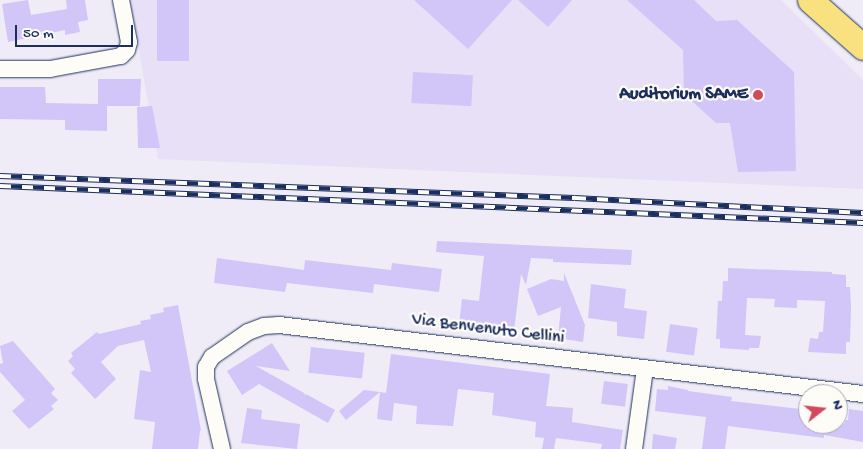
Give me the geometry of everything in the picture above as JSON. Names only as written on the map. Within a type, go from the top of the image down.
[{"type":"main road","points":[[810,0],[863,47]]},
{"type":"street","points":[[0,68],[50,69],[121,56],[127,50],[129,42],[121,0]]},
{"type":"street","name":"Via Benvenuto Cellini","points":[[222,449],[206,379],[206,367],[212,357],[248,332],[264,326],[279,325],[863,394]]},
{"type":"street","points":[[634,449],[645,369]]},
{"type":"shaded area","points":[[130,0],[781,0],[863,80],[863,189],[158,159]]},
{"type":"building","points":[[28,0],[31,15],[67,9],[66,0],[85,0],[88,20],[78,22],[80,32],[65,35],[65,30],[8,42],[2,4]]},
{"type":"building","points":[[157,0],[189,0],[189,61],[157,61]]},
{"type":"building","points":[[414,0],[512,0],[468,49]]},
{"type":"building","points":[[518,0],[572,0],[548,27]]},
{"type":"building","name":"Auditorium SAME","points":[[627,0],[694,0],[716,21],[737,20],[794,72],[796,171],[738,172],[730,123],[716,123],[684,94],[683,50]]},
{"type":"building","points":[[413,72],[473,75],[471,106],[411,103]]},
{"type":"building","points":[[98,79],[141,79],[140,106],[107,106],[107,131],[65,130],[65,120],[0,119],[0,87],[45,87],[46,103],[98,104]]},
{"type":"building","points":[[152,106],[160,148],[138,148],[137,107]]},
{"type":"building","points":[[437,241],[632,250],[631,265],[553,262],[553,259],[531,258],[526,285],[521,274],[514,331],[459,324],[462,299],[479,301],[484,256],[436,252]]},
{"type":"building","points":[[217,258],[304,270],[305,260],[391,270],[392,263],[442,269],[439,292],[374,284],[373,293],[287,283],[285,292],[214,283]]},
{"type":"building","points":[[728,268],[832,272],[832,274],[846,275],[846,287],[850,287],[851,309],[850,342],[846,342],[846,354],[808,352],[810,338],[818,339],[819,332],[823,332],[825,301],[797,300],[797,308],[774,307],[775,299],[747,298],[745,335],[761,336],[759,348],[749,348],[749,350],[720,348],[720,339],[716,339],[718,301],[722,301],[723,281],[728,281]]},
{"type":"building","points":[[564,273],[585,325],[583,342],[558,338],[561,307],[538,316],[527,289],[551,279],[564,281]]},
{"type":"building","points":[[591,284],[626,289],[624,308],[647,311],[644,339],[617,336],[617,322],[588,318]]},
{"type":"building","points":[[178,305],[201,430],[198,449],[152,449],[155,422],[134,419],[140,370],[151,372],[144,340],[118,346],[101,362],[116,379],[95,399],[71,373],[75,369],[68,361],[73,356],[71,353],[97,332],[99,334],[141,324],[140,321],[151,319],[150,315],[164,312],[163,308]]},
{"type":"building","points":[[670,324],[698,328],[694,356],[666,352]]},
{"type":"building","points":[[13,341],[55,389],[51,393],[58,400],[51,406],[54,409],[29,429],[12,411],[25,400],[0,372],[0,364],[3,363],[0,346]]},
{"type":"building","points":[[272,343],[290,371],[256,366],[304,393],[306,396],[306,394],[335,410],[328,423],[259,384],[242,395],[227,371]]},
{"type":"building","points":[[311,347],[365,353],[362,379],[308,373]]},
{"type":"building","points":[[391,354],[550,374],[546,406],[573,408],[572,422],[623,430],[620,449],[601,449],[602,444],[556,438],[554,449],[542,449],[544,438],[535,437],[536,422],[492,415],[494,393],[458,389],[453,426],[416,424],[417,406],[394,403],[392,421],[377,419],[380,392],[386,393]]},
{"type":"building","points":[[604,381],[628,384],[625,407],[601,404]]},
{"type":"building","points":[[668,386],[688,391],[732,397],[731,401],[798,409],[798,434],[848,434],[849,409],[863,411],[863,442],[824,435],[824,438],[728,426],[725,449],[702,449],[706,417],[655,411],[657,389],[668,390]]},
{"type":"building","points":[[364,390],[380,392],[346,420],[339,411]]},
{"type":"building","points":[[247,408],[262,410],[261,419],[300,424],[297,449],[241,443]]},
{"type":"building","points":[[653,434],[677,438],[675,449],[652,449]]},
{"type":"railway","points":[[0,176],[575,198],[863,213]]},
{"type":"railway","points":[[0,186],[863,223]]},
{"type":"place","name":"Auditorium SAME","points":[[758,95]]}]
